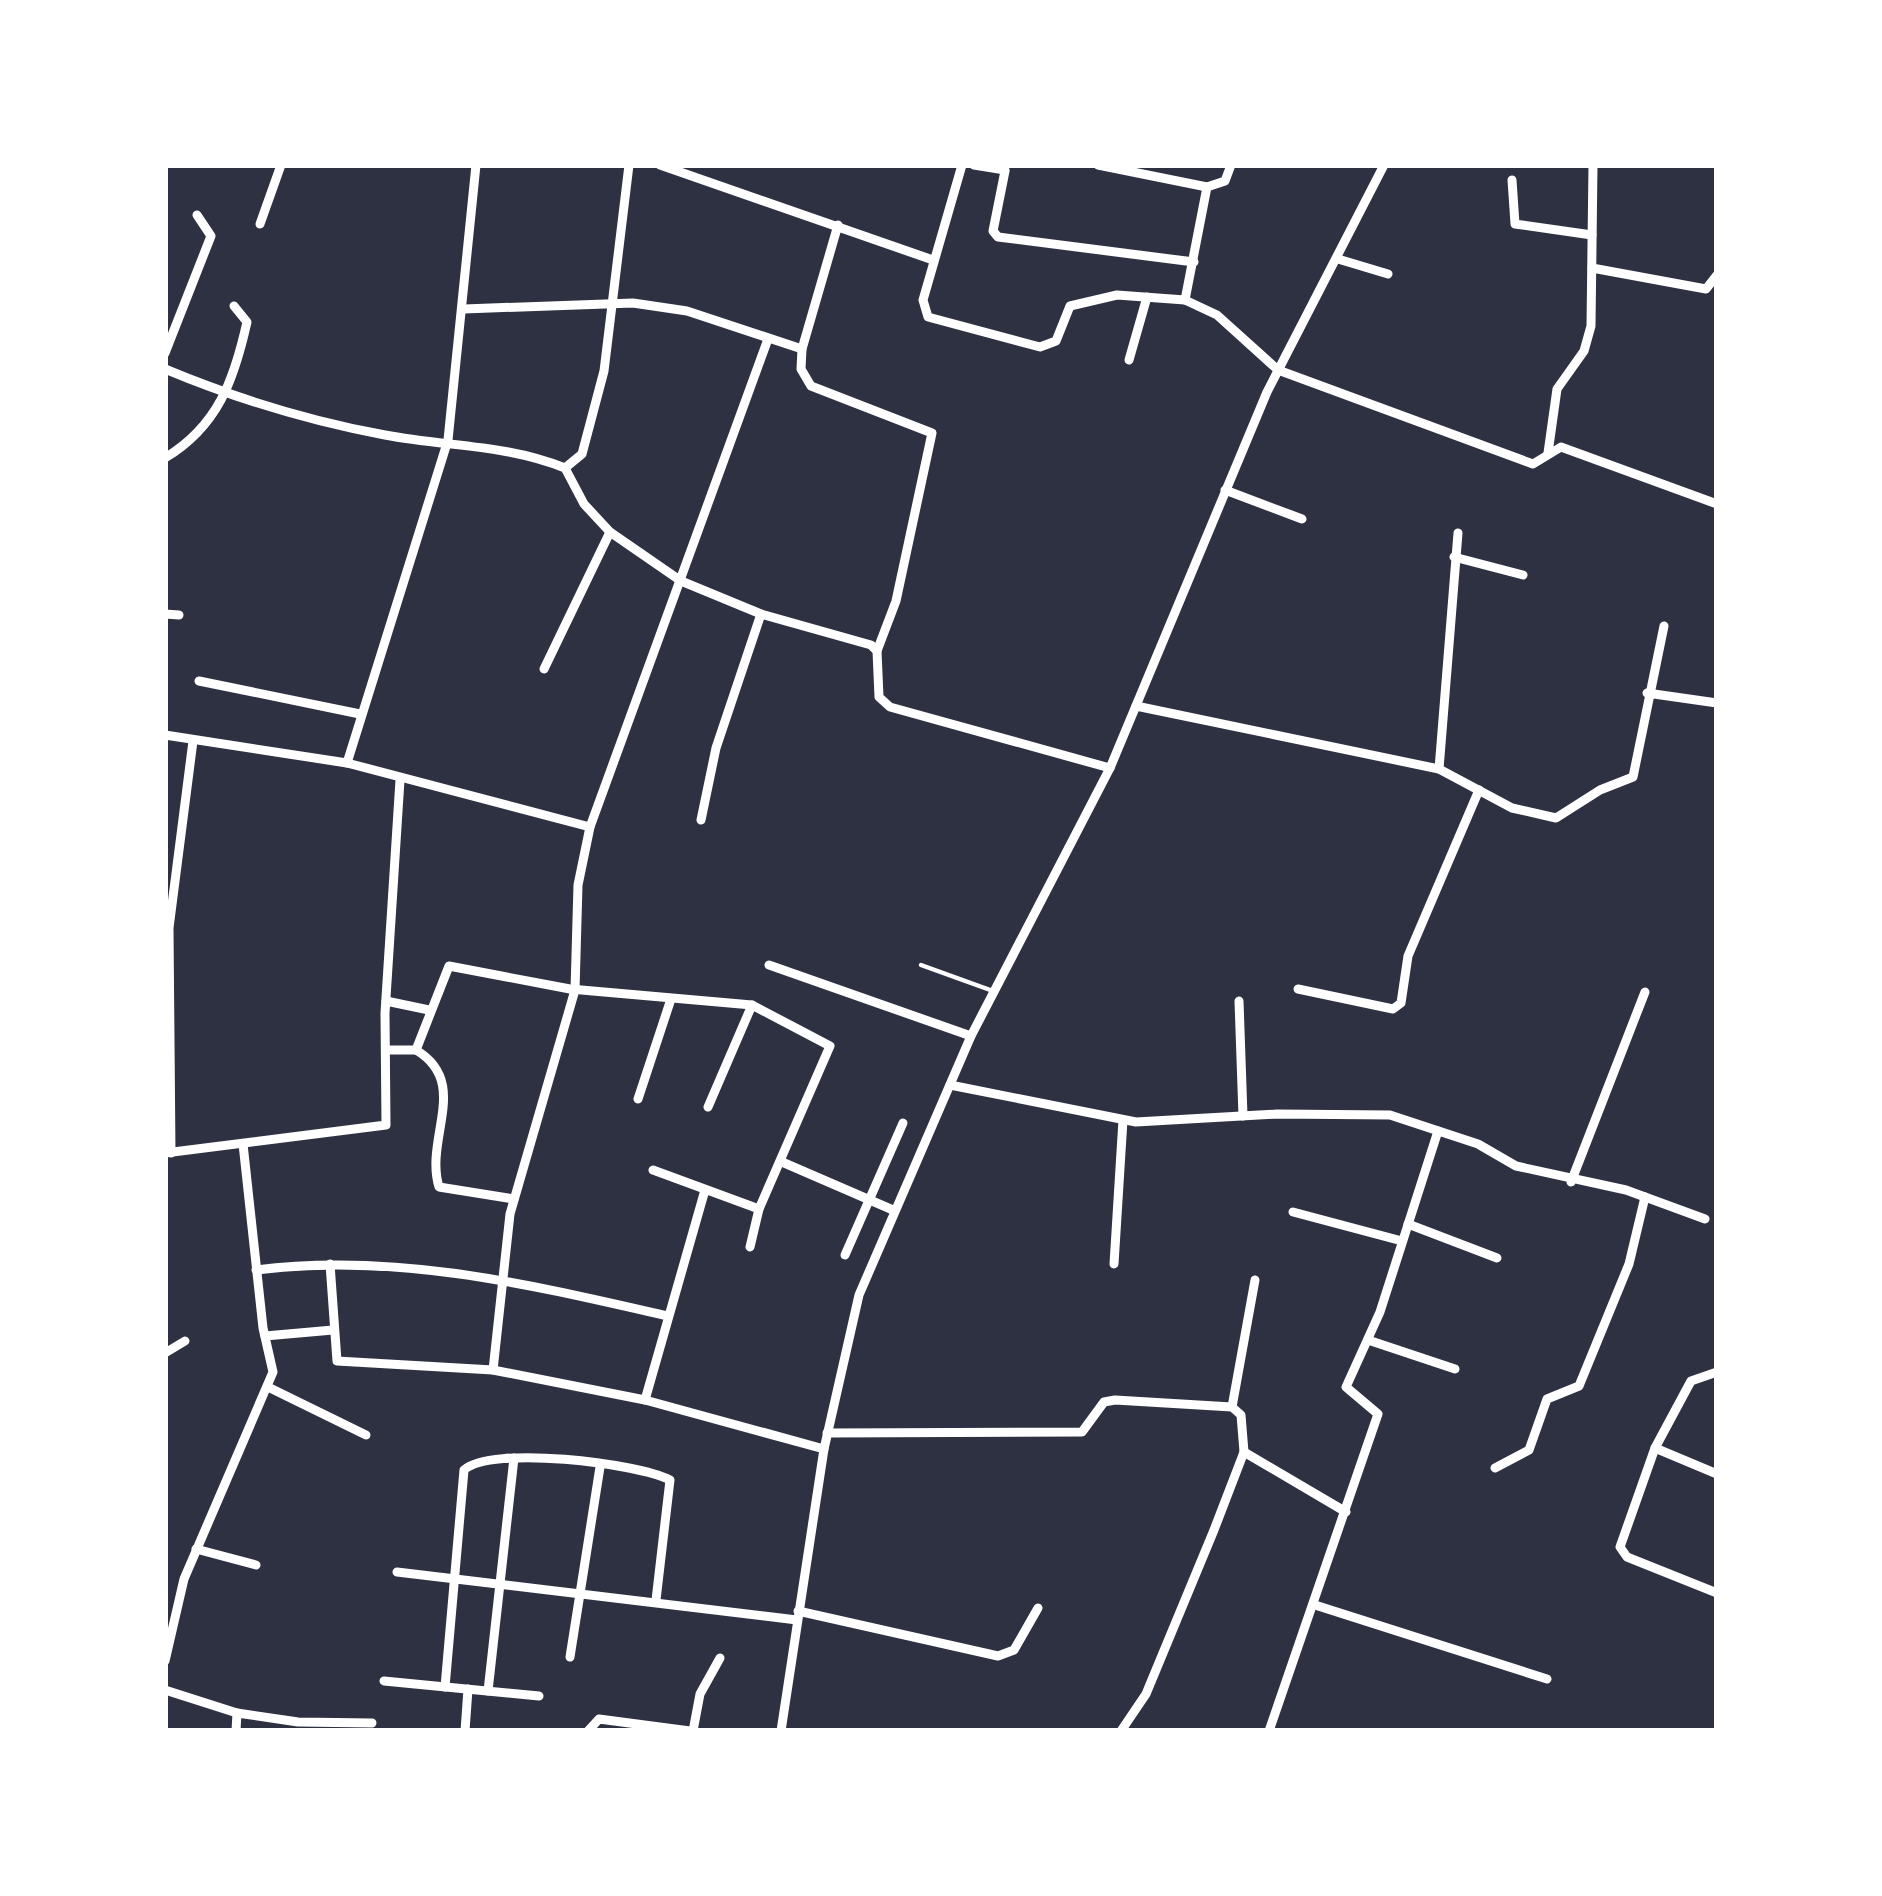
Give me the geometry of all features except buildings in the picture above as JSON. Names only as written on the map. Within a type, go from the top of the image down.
[{"type":"street","points":[[260,224],[281,165]]},
{"type":"street","points":[[347,764],[448,440],[476,165]]},
{"type":"street","points":[[565,468],[583,454],[604,371],[629,165]]},
{"type":"street","points":[[660,165],[933,260]]},
{"type":"street","points":[[962,165],[923,300],[928,317],[1040,347],[1056,341],[1070,306],[1117,296],[1185,300],[1216,315],[1278,370],[1539,464],[1561,447],[1600,457],[1662,486],[1717,504]]},
{"type":"street","points":[[974,165],[1005,168],[993,231],[998,238],[1194,262]]},
{"type":"street","points":[[1098,165],[1207,187],[1225,181],[1231,165]]},
{"type":"street","points":[[781,1731],[824,1449],[859,1295],[971,1036],[1110,768],[1278,370],[1384,165]]},
{"type":"street","points":[[1548,453],[1557,389],[1589,340],[1593,165]]},
{"type":"street","points":[[1512,180],[1515,224],[1592,235]]},
{"type":"street","points":[[1185,300],[1207,187]]},
{"type":"street","points":[[165,352],[211,236],[197,215]]},
{"type":"street","points":[[838,225],[802,349],[801,369],[811,386],[932,433],[896,601],[877,651],[880,697],[890,707],[1110,768]]},
{"type":"street","points":[[1338,259],[1388,274]]},
{"type":"street","points":[[1592,268],[1706,289],[1717,275]]},
{"type":"street","points":[[1129,360],[1147,297]]},
{"type":"street","points":[[464,309],[609,305],[687,311],[802,349]]},
{"type":"street","points":[[165,458],[202,434],[226,395],[247,322],[234,306]]},
{"type":"street","points":[[493,1370],[514,1199],[575,990],[578,885],[590,827],[768,339]]},
{"type":"street","points":[[165,370],[226,395],[346,427],[523,451],[565,468],[584,504],[610,532],[681,581],[760,614],[851,638],[877,651]]},
{"type":"street","points":[[1225,490],[1302,519]]},
{"type":"street","points":[[544,669],[610,532]]},
{"type":"street","points":[[1439,769],[1458,533]]},
{"type":"street","points":[[1454,557],[1523,575]]},
{"type":"street","points":[[165,614],[178,615]]},
{"type":"street","points":[[701,820],[716,748],[760,614]]},
{"type":"street","points":[[1136,706],[1439,769],[1511,808],[1556,818],[1600,790],[1634,777],[1646,732],[1647,692],[1664,626]]},
{"type":"street","points":[[199,681],[361,713]]},
{"type":"street","points":[[1647,692],[1717,703]]},
{"type":"street","points":[[165,735],[347,764],[590,827]]},
{"type":"street","points":[[194,741],[169,928],[168,1153],[386,1125],[386,1001],[400,779]]},
{"type":"street","points":[[1298,989],[1393,1010],[1401,1003],[1408,956],[1479,790]]},
{"type":"street","points":[[769,964],[971,1036]]},
{"type":"street","points":[[416,1050],[449,966],[575,990],[752,1005],[830,1046],[759,1209],[750,1246]]},
{"type":"street","points":[[1571,1182],[1645,992]]},
{"type":"street","points":[[638,1100],[671,1000]]},
{"type":"street","points":[[386,1001],[429,1010]]},
{"type":"street","points":[[1239,1001],[1243,1116]]},
{"type":"street","points":[[707,1106],[752,1005]]},
{"type":"street","points":[[387,1050],[416,1050],[436,1064],[446,1082],[439,1187],[514,1199]]},
{"type":"street","points":[[950,1085],[1123,1120],[1390,1115],[1516,1166],[1645,1197],[1706,1219]]},
{"type":"street","points":[[1114,1264],[1123,1120]]},
{"type":"street","points":[[844,1255],[903,1123]]},
{"type":"street","points":[[1269,1731],[1378,1414],[1346,1387],[1368,1340],[1438,1131]]},
{"type":"street","points":[[165,1661],[196,1549],[270,1388],[273,1372],[243,1144]]},
{"type":"street","points":[[782,1162],[893,1210]]},
{"type":"street","points":[[653,1170],[759,1209]]},
{"type":"street","points":[[644,1400],[705,1190]]},
{"type":"street","points":[[1496,1468],[1529,1450],[1547,1399],[1579,1386],[1629,1264],[1645,1197]]},
{"type":"street","points":[[1293,1212],[1402,1241]]},
{"type":"street","points":[[1408,1224],[1497,1258]]},
{"type":"street","points":[[256,1270],[330,1264],[503,1279],[668,1316]]},
{"type":"street","points":[[330,1264],[333,1330],[340,1362],[493,1370],[644,1400],[824,1449]]},
{"type":"street","points":[[1232,1407],[1255,1280]]},
{"type":"street","points":[[265,1336],[333,1330]]},
{"type":"street","points":[[1368,1340],[1455,1370]]},
{"type":"street","points":[[165,1353],[185,1341]]},
{"type":"street","points":[[1714,1371],[1691,1381],[1655,1448],[1620,1547],[1627,1557],[1717,1593]]},
{"type":"street","points":[[270,1388],[366,1435]]},
{"type":"street","points":[[827,1433],[1082,1432],[1104,1402],[1115,1400],[1232,1407],[1241,1415],[1244,1452],[1146,1694],[1121,1731]]},
{"type":"street","points":[[1655,1448],[1717,1474]]},
{"type":"street","points":[[1244,1452],[1346,1512]]},
{"type":"street","points":[[445,1687],[451,1577],[464,1470],[471,1463],[514,1458],[670,1480],[656,1600]]},
{"type":"street","points":[[488,1690],[514,1458]]},
{"type":"street","points":[[570,1657],[600,1467]]},
{"type":"street","points":[[196,1549],[256,1565]]},
{"type":"street","points":[[397,1572],[797,1615],[998,1656],[1014,1650],[1038,1609]]},
{"type":"street","points":[[1315,1605],[1547,1679]]},
{"type":"street","points":[[590,1725],[692,1731],[700,1694],[720,1658]]},
{"type":"street","points":[[384,1681],[538,1696]]},
{"type":"street","points":[[465,1731],[468,1689]]},
{"type":"street","points":[[165,1690],[237,1713],[298,1722],[372,1723]]},
{"type":"street","points":[[236,1731],[237,1713]]},
{"type":"lane","points":[[921,964],[993,991]]}]
